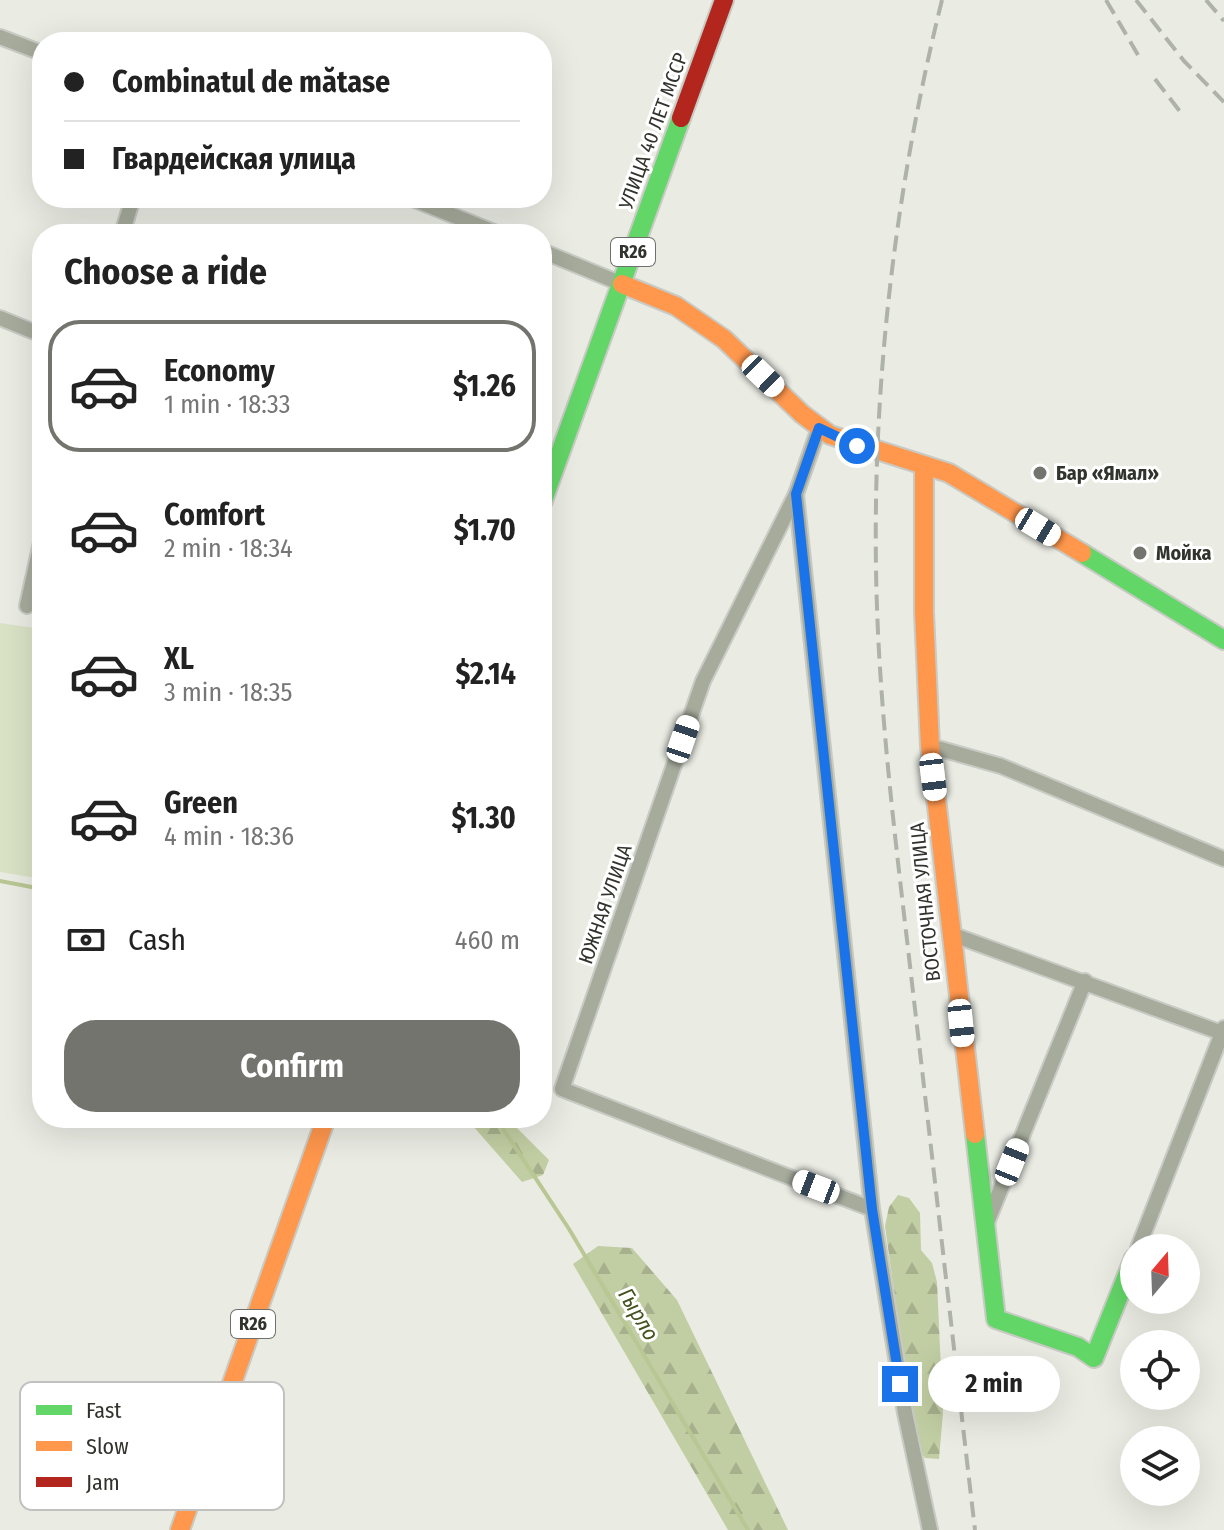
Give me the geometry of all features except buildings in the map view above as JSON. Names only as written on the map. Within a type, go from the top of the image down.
[{"type":"street","name":"УЛИЦА 40 ЛЕТ МССР","points":[[552,476],[724,0]]},
{"type":"street","points":[[0,37],[32,49]]},
{"type":"street","points":[[435,208],[474,224]]},
{"type":"street","points":[[552,255],[676,306],[724,339],[819,428],[842,440],[949,473],[1224,640]]},
{"type":"street","points":[[0,318],[32,331]]},
{"type":"street","name":"ЮЖНАЯ УЛИЦА","points":[[819,428],[796,494],[703,681],[562,1089],[872,1209]]},
{"type":"street","name":"ВОСТОЧНАЯ УЛИЦА","points":[[924,467],[924,612],[930,746],[996,1319],[1078,1347],[1094,1358],[1120,1293]]},
{"type":"street","points":[[796,494],[872,1209],[905,1413],[930,1530]]},
{"type":"street","points":[[27,606],[32,583]]},
{"type":"street","points":[[930,746],[1001,766],[1224,859]]},
{"type":"street","points":[[951,934],[1223,1031],[1143,1234]]},
{"type":"street","points":[[984,1232],[1085,981]]},
{"type":"street","name":"R26","points":[[232,1382],[322,1128]]},
{"type":"street","name":"R26","points":[[180,1530],[187,1510]]},
{"type":"green space","points":[[0,623],[32,628],[32,877],[0,872]]},
{"type":"green space","points":[[475,1128],[517,1128],[549,1160],[543,1175],[522,1182]]},
{"type":"green space","points":[[898,1195],[909,1198],[920,1213],[921,1250],[932,1263],[937,1282],[943,1413],[939,1459],[925,1458],[915,1443],[885,1226],[889,1207]]},
{"type":"green space","points":[[598,1246],[632,1248],[677,1300],[788,1530],[728,1530],[573,1264]]},
{"type":"waterway","name":"Гырло","points":[[0,881],[32,887]]},
{"type":"waterway","name":"Гырло","points":[[503,1128],[569,1229],[748,1530]]},
{"type":"railway","points":[[942,0],[912,140],[891,282],[879,425],[876,568],[880,674],[889,780],[975,1530]]},
{"type":"railway","points":[[1106,0],[1138,55]]},
{"type":"railway","points":[[1136,0],[1184,61],[1224,102]]},
{"type":"railway","points":[[1206,0],[1224,21]]},
{"type":"railway","points":[[1155,79],[1182,114]]},
{"type":"traffic: fast","points":[[552,475],[681,118]]},
{"type":"traffic: fast","points":[[1082,553],[1224,640]]},
{"type":"traffic: fast","points":[[975,1134],[996,1319],[1078,1347],[1094,1358],[1120,1293]]},
{"type":"traffic: slow","points":[[622,284],[676,306],[724,339],[802,414],[830,435],[949,473],[1082,553]]},
{"type":"traffic: slow","points":[[924,467],[924,612],[930,746],[975,1134]]},
{"type":"traffic: slow","points":[[232,1382],[322,1128]]},
{"type":"traffic: slow","points":[[180,1530],[187,1510]]},
{"type":"traffic: jam","points":[[681,118],[724,0]]},
{"type":"place","name":"Бар «Ямал»","points":[[1040,473]]},
{"type":"place","name":"Мойка","points":[[1140,553]]},
{"type":"route","points":[[857,446],[819,428],[796,494],[872,1209],[900,1384]]}]
